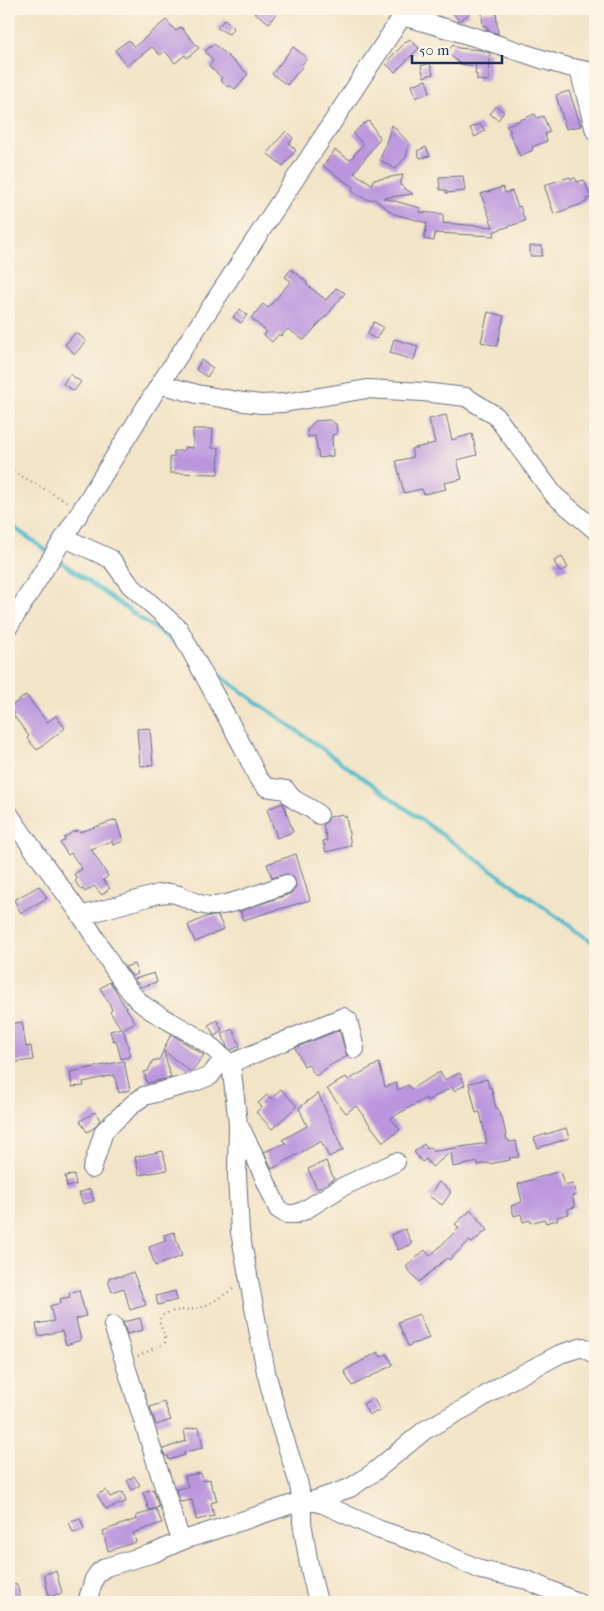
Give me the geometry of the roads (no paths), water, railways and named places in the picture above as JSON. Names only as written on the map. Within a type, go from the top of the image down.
[{"type":"street","points":[[9,626],[160,384],[405,12],[548,62],[587,71],[595,131]]},
{"type":"street","points":[[160,384],[197,394],[261,404],[367,389],[424,392],[466,397],[496,416],[554,495],[595,530]]},
{"type":"street","points":[[65,538],[111,559],[130,585],[179,629],[258,778],[266,787],[286,790],[290,797],[313,808],[320,815]]},
{"type":"street","points":[[9,814],[81,916],[130,991],[142,1004],[193,1035],[227,1061],[232,1072],[238,1124],[240,1232],[266,1372],[298,1481],[307,1501],[302,1522],[307,1557],[318,1602]]},
{"type":"street","points":[[81,916],[158,894],[170,893],[210,906],[222,905],[286,884]]},
{"type":"street","points":[[92,1169],[104,1130],[144,1096],[210,1076],[227,1061],[343,1017],[348,1020],[355,1049]]},
{"type":"street","points":[[238,1124],[278,1209],[286,1214],[296,1214],[342,1187],[396,1162]]},
{"type":"street","points":[[113,1324],[181,1540]]},
{"type":"street","points":[[87,1602],[94,1579],[106,1567],[154,1553],[181,1540],[350,1488],[374,1472],[425,1430],[507,1382],[560,1354],[583,1347],[595,1355]]},
{"type":"street","points":[[307,1501],[380,1530],[428,1546],[481,1570],[528,1580],[577,1602]]},
{"type":"waterway","points":[[9,524],[50,553]]},
{"type":"waterway","points":[[57,559],[182,648]]},
{"type":"waterway","points":[[208,667],[595,944]]}]
